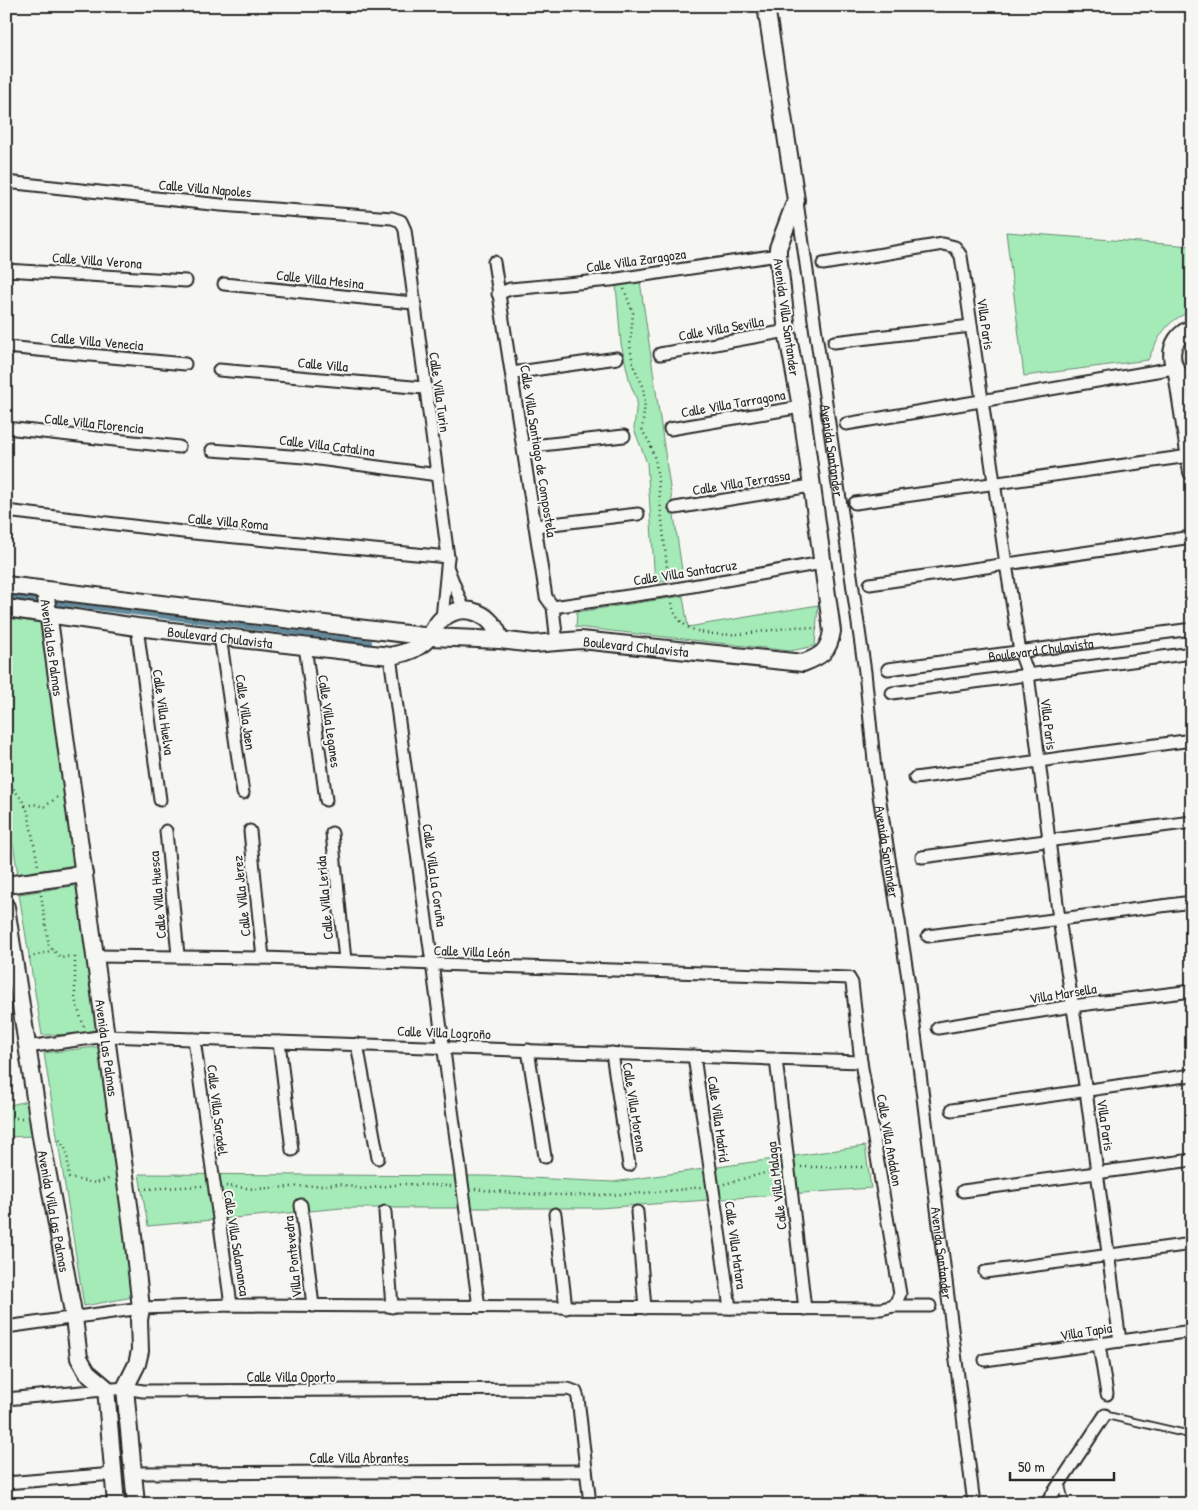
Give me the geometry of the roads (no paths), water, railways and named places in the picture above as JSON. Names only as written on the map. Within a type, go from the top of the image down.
[{"type":"street","name":"Avenida Villa Santander","points":[[766,6],[796,200],[778,248],[778,255],[787,331],[801,407],[832,631],[830,646],[822,657],[803,663]]},
{"type":"street","name":"Calle Villa Napoles","points":[[6,182],[221,205],[392,218],[401,221]]},
{"type":"street","name":"Avenida Santander","points":[[796,200],[865,672],[875,770],[908,978],[974,1504]]},
{"type":"street","name":"Calle Villa Turin","points":[[401,221],[405,230],[448,562],[464,610]]},
{"type":"street","name":"Villa Paris","points":[[823,264],[943,244],[954,247],[961,256],[1020,652],[1028,674],[1059,918],[1086,1092],[1120,1340]]},
{"type":"street","name":"Calle Villa Zaragoza","points":[[498,294],[510,289],[611,280],[778,255]]},
{"type":"street","name":"Calle Villa Santiago de Compostela","points":[[494,262],[546,597],[553,607],[556,642]]},
{"type":"street","name":"Calle Villa Verona","points":[[6,270],[186,281]]},
{"type":"street","name":"Calle Villa Mesina","points":[[224,284],[413,303]]},
{"type":"street","points":[[834,342],[971,326]]},
{"type":"street","points":[[856,502],[1191,464],[1175,371],[1171,359],[1176,340],[1182,333],[1192,328]]},
{"type":"street","name":"Calle Villa Sevilla","points":[[660,354],[787,331]]},
{"type":"street","name":"Calle Villa Venecia","points":[[6,347],[184,364]]},
{"type":"street","points":[[512,372],[617,358]]},
{"type":"street","name":"Calle Villa","points":[[219,370],[424,388]]},
{"type":"street","points":[[846,424],[1175,371],[1192,384]]},
{"type":"street","name":"Calle Villa Tarragona","points":[[670,428],[801,407]]},
{"type":"street","name":"Calle Villa Florencia","points":[[6,428],[179,447]]},
{"type":"street","points":[[524,447],[624,436]]},
{"type":"street","name":"Calle Villa Catalina","points":[[212,450],[304,457],[438,475]]},
{"type":"street","name":"Calle Villa Terrassa","points":[[675,508],[811,486]]},
{"type":"street","name":"Calle Villa Roma","points":[[6,512],[448,562]]},
{"type":"street","points":[[535,526],[638,514]]},
{"type":"street","points":[[870,584],[1192,537]]},
{"type":"street","name":"Calle Villa Turin","points":[[442,618],[448,562]]},
{"type":"street","name":"Calle Villa Santacruz","points":[[553,607],[670,590],[822,563]]},
{"type":"street","name":"Boulevard Chulavista","points":[[6,585],[431,637],[500,640],[534,644],[581,640],[803,663]]},
{"type":"street","name":"Avenida Las Palmas","points":[[45,590],[95,956],[98,1037],[125,1173],[141,1308],[139,1320],[140,1351],[137,1364],[126,1388],[136,1504]]},
{"type":"street","name":"Boulevard Chulavista","points":[[6,608],[137,627],[390,656],[418,647],[431,637],[434,628],[442,618]]},
{"type":"street","points":[[442,618],[464,610],[479,612],[490,620],[498,630],[500,640]]},
{"type":"street","name":"Calle Villa Huelva","points":[[137,627],[160,800]]},
{"type":"street","name":"Boulevard Chulavista","points":[[888,669],[1192,629]]},
{"type":"street","name":"Calle Villa Jaen","points":[[220,636],[243,793]]},
{"type":"street","name":"Calle Villa Leganes","points":[[305,646],[326,800]]},
{"type":"street","name":"Boulevard Chulavista","points":[[892,693],[1192,653]]},
{"type":"street","name":"Calle Villa La Coruña","points":[[390,656],[479,1307]]},
{"type":"street","points":[[915,778],[1192,740]]},
{"type":"street","points":[[922,857],[1192,822]]},
{"type":"street","name":"Calle Villa Huesca","points":[[166,831],[178,955]]},
{"type":"street","name":"Calle Villa Jerez","points":[[250,831],[262,958]]},
{"type":"street","name":"Calle Villa Lerida","points":[[332,834],[345,960]]},
{"type":"street","points":[[6,886],[84,874]]},
{"type":"street","points":[[928,936],[1192,902]]},
{"type":"street","name":"Avenida Villa Las Palmas","points":[[6,907],[41,1137],[74,1318],[79,1358],[87,1372],[106,1388]]},
{"type":"street","name":"Calle Villa León","points":[[95,956],[178,955],[849,978]]},
{"type":"street","name":"Calle Villa Andalon","points":[[849,978],[852,983],[861,1062],[900,1294],[894,1306]]},
{"type":"street","name":"Villa Marsella","points":[[938,1028],[1072,1006],[1192,991]]},
{"type":"street","name":"Calle Villa Logroño","points":[[27,1047],[98,1037],[861,1062]]},
{"type":"street","name":"Calle Villa Saradel","points":[[194,1039],[213,1185]]},
{"type":"street","points":[[279,1042],[292,1150]]},
{"type":"street","points":[[357,1044],[378,1158]]},
{"type":"street","points":[[528,1050],[545,1157]]},
{"type":"street","name":"Calle Villa Morena","points":[[612,1053],[629,1165]]},
{"type":"street","name":"Calle Villa Madrid","points":[[694,1056],[713,1186]]},
{"type":"street","name":"Calle Villa Malaga","points":[[776,1059],[805,1309]]},
{"type":"street","points":[[952,1110],[1086,1092],[1192,1075]]},
{"type":"street","points":[[963,1191],[1192,1160]]},
{"type":"street","name":"Calle Villa Salamanca","points":[[213,1185],[231,1306]]},
{"type":"street","name":"Calle Villa Matara","points":[[713,1186],[730,1308]]},
{"type":"street","name":"Villa Pontevedra","points":[[301,1205],[312,1306]]},
{"type":"street","points":[[385,1212],[392,1307]]},
{"type":"street","points":[[637,1212],[645,1308]]},
{"type":"street","points":[[555,1214],[566,1308]]},
{"type":"street","points":[[985,1272],[1192,1244]]},
{"type":"street","points":[[6,1326],[141,1308],[231,1306],[805,1309],[881,1309],[894,1306],[930,1306]]},
{"type":"street","name":"Villa Tapia","points":[[984,1360],[1099,1345],[1120,1340],[1192,1330]]},
{"type":"street","points":[[1099,1345],[1107,1394]]},
{"type":"street","points":[[106,1388],[116,1504]]},
{"type":"street","name":"Calle Villa Oporto","points":[[6,1399],[106,1388],[126,1388],[143,1391],[568,1389],[576,1392],[586,1471]]},
{"type":"street","points":[[1046,1504],[1105,1416]]},
{"type":"street","points":[[586,1471],[590,1504]]},
{"type":"street","name":"Calle Villa Abrantes","points":[[133,1473],[586,1471]]},
{"type":"street","points":[[6,1483],[113,1474]]},
{"type":"lane","points":[[1105,1416],[1192,1435]]},
{"type":"lane","points":[[1061,1484],[1066,1504]]},
{"type":"waterway","points":[[6,597],[40,601]]},
{"type":"waterway","points":[[55,603],[370,642]]}]
